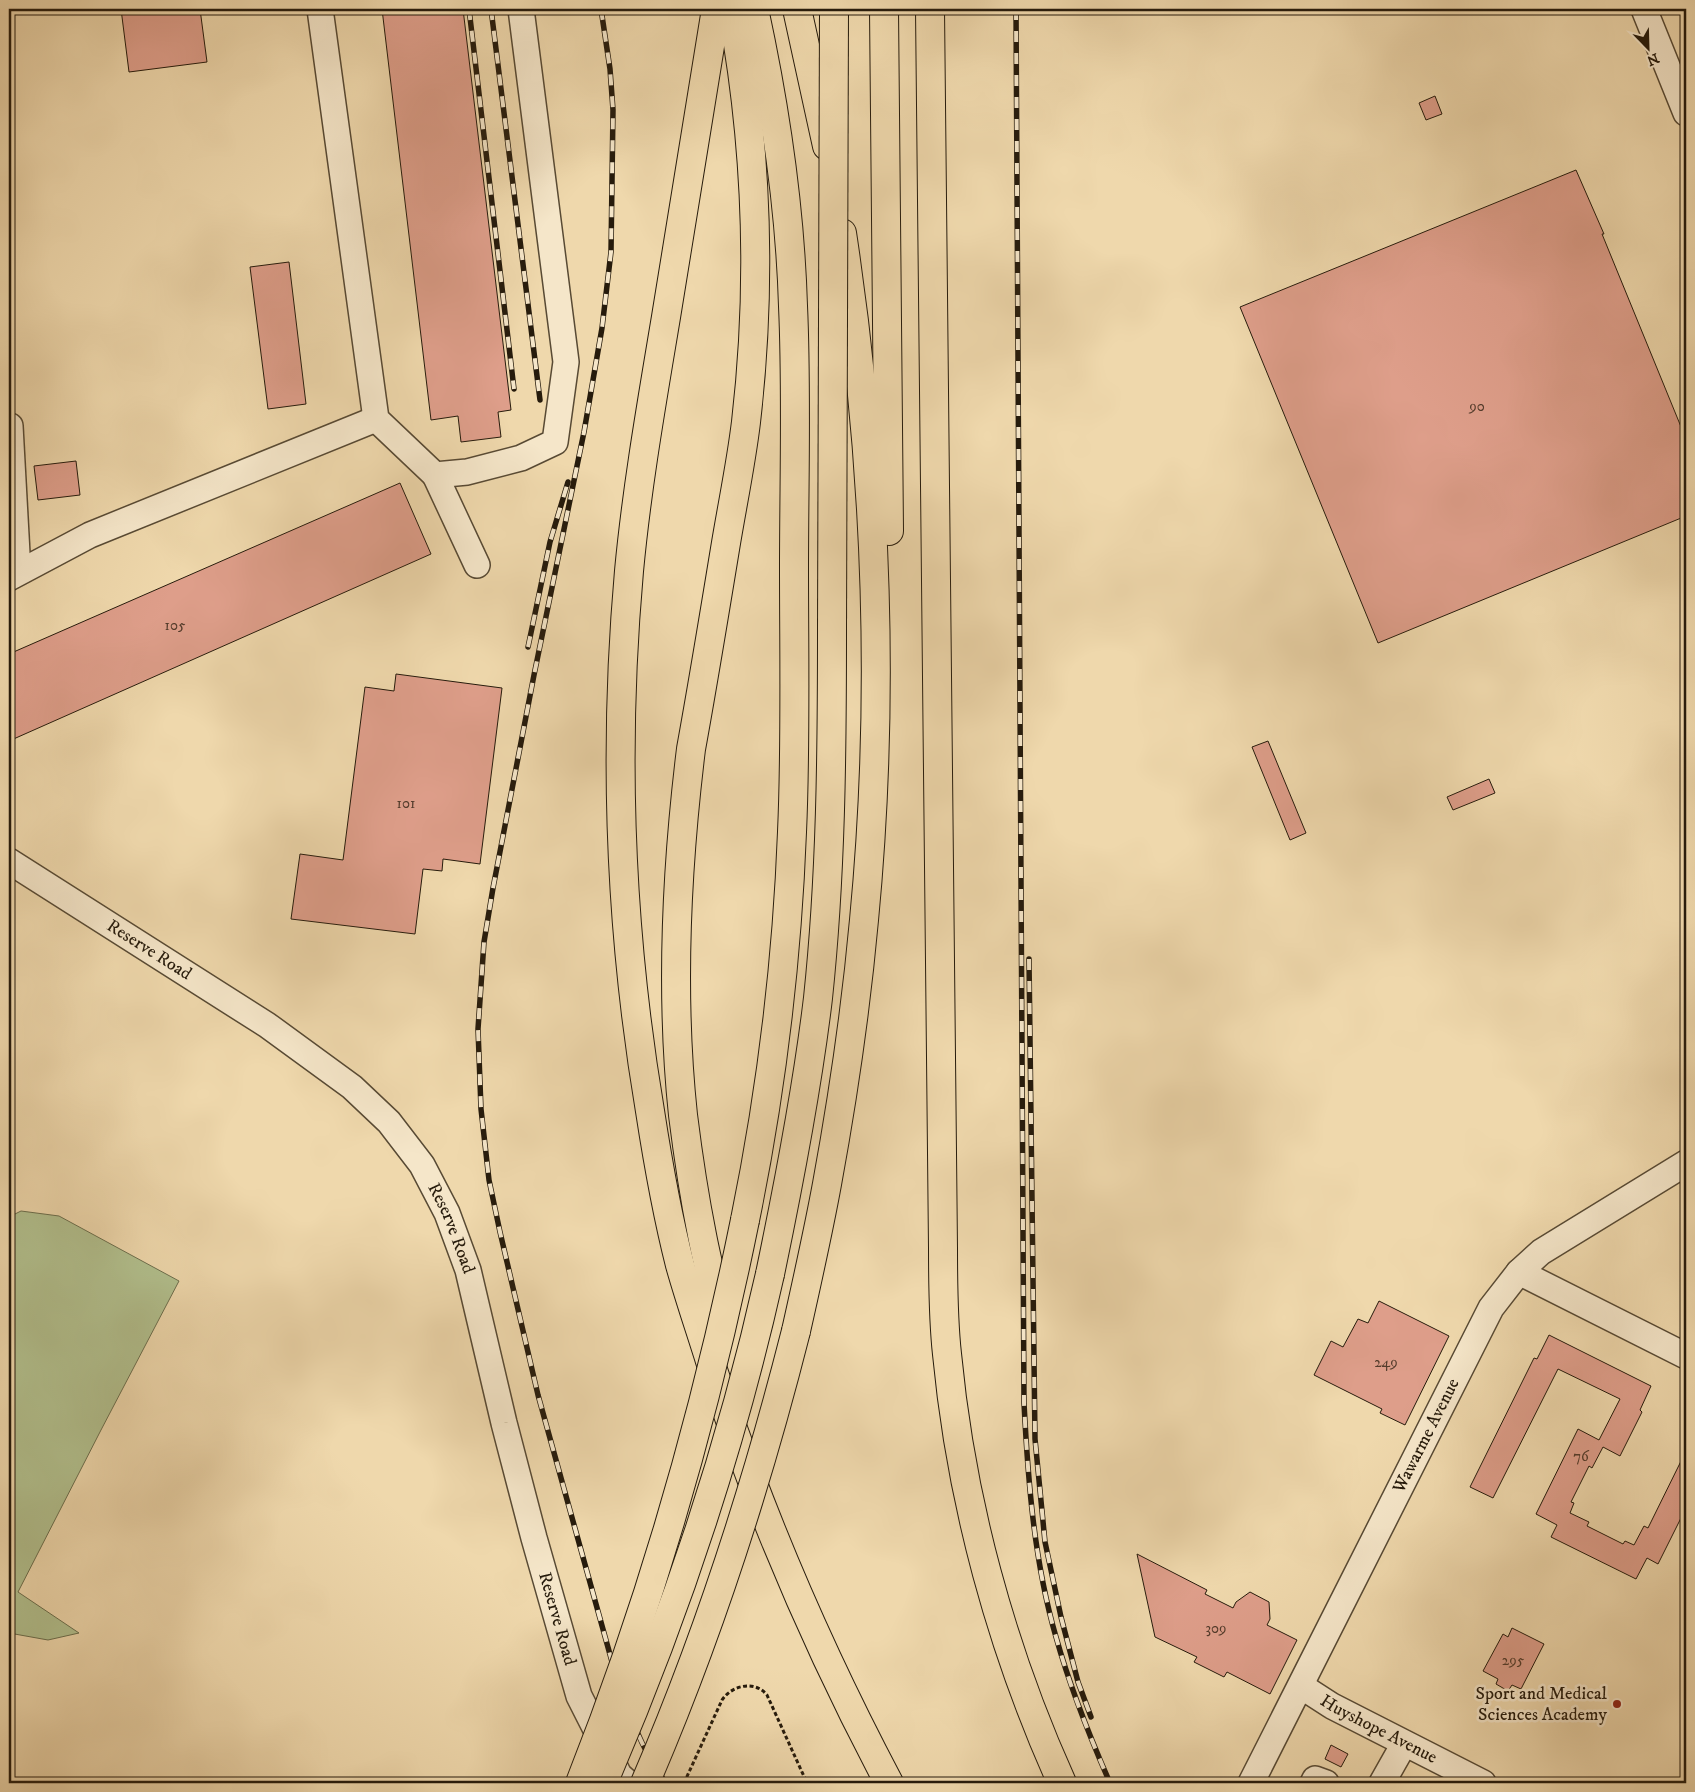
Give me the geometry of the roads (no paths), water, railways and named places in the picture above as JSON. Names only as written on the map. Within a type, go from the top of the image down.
[{"type":"highway","points":[[716,9],[654,387],[629,569],[621,722],[623,840],[631,970],[643,1071],[680,1265],[716,1380],[738,1446],[795,1590],[844,1695],[889,1783]]},
{"type":"highway","points":[[716,1380],[720,1340],[714,1292],[693,1188],[684,1115],[677,1025],[676,958],[679,865],[691,750],[742,455],[753,321],[755,254],[751,151],[732,9]]},
{"type":"highway","points":[[580,1783],[629,1649],[676,1503],[713,1364],[745,1220],[769,1086],[782,980],[792,835],[794,736],[794,338],[787,214],[779,147],[754,9]]},
{"type":"highway","points":[[645,1783],[688,1678],[728,1563],[760,1464],[796,1331],[827,1184],[854,1014],[864,920],[874,744],[872,535],[858,359],[842,238],[823,123],[797,9]]},
{"type":"highway","points":[[603,1783],[656,1656],[700,1530],[736,1414],[770,1274],[802,1112],[818,999],[831,812],[834,9]]},
{"type":"highway","points":[[854,1014],[879,926],[888,775],[890,589],[884,9]]},
{"type":"highway","points":[[930,9],[943,1256],[946,1342],[961,1459],[988,1574],[1019,1674],[1062,1783]]},
{"type":"street","points":[[320,9],[376,419],[435,475],[477,565]]},
{"type":"street","points":[[435,475],[467,472],[521,458],[555,442],[566,362],[521,9]]},
{"type":"street","points":[[1644,9],[1679,73],[1686,113]]},
{"type":"street","points":[[10,426],[14,575],[90,535],[376,419]]},
{"type":"street","name":"Reserve Road","points":[[9,861],[266,1025],[352,1087],[389,1122],[422,1165],[447,1213],[468,1270],[504,1423],[534,1538],[579,1696],[620,1775],[628,1783]]},
{"type":"street","name":"Wawarme Avenue","points":[[1251,1783],[1491,1308],[1519,1272],[1541,1252],[1686,1163]]},
{"type":"street","points":[[1519,1272],[1686,1356]]},
{"type":"street","name":"Huyshope Avenue","points":[[1301,1686],[1332,1706],[1483,1783]]},
{"type":"street","points":[[1382,1783],[1404,1744]]},
{"type":"street","points":[[1313,1783],[1315,1779],[1326,1783]]},
{"type":"railway","points":[[469,9],[514,389]]},
{"type":"railway","points":[[491,9],[540,400]]},
{"type":"railway","points":[[601,9],[610,69],[613,110],[611,252],[602,328],[584,432],[493,888],[484,942],[478,1029],[481,1109],[489,1180],[538,1395],[614,1669],[642,1743],[666,1783]]},
{"type":"railway","points":[[1016,9],[1024,1403],[1033,1521],[1048,1608],[1061,1656],[1074,1693],[1110,1783]]},
{"type":"railway","points":[[528,647],[550,542],[568,482]]},
{"type":"railway","points":[[1029,959],[1035,1439],[1045,1542],[1061,1617],[1078,1682],[1091,1717]]},
{"type":"place","name":"Sport and Medical Sciences Academy","points":[[1617,1704]]}]
